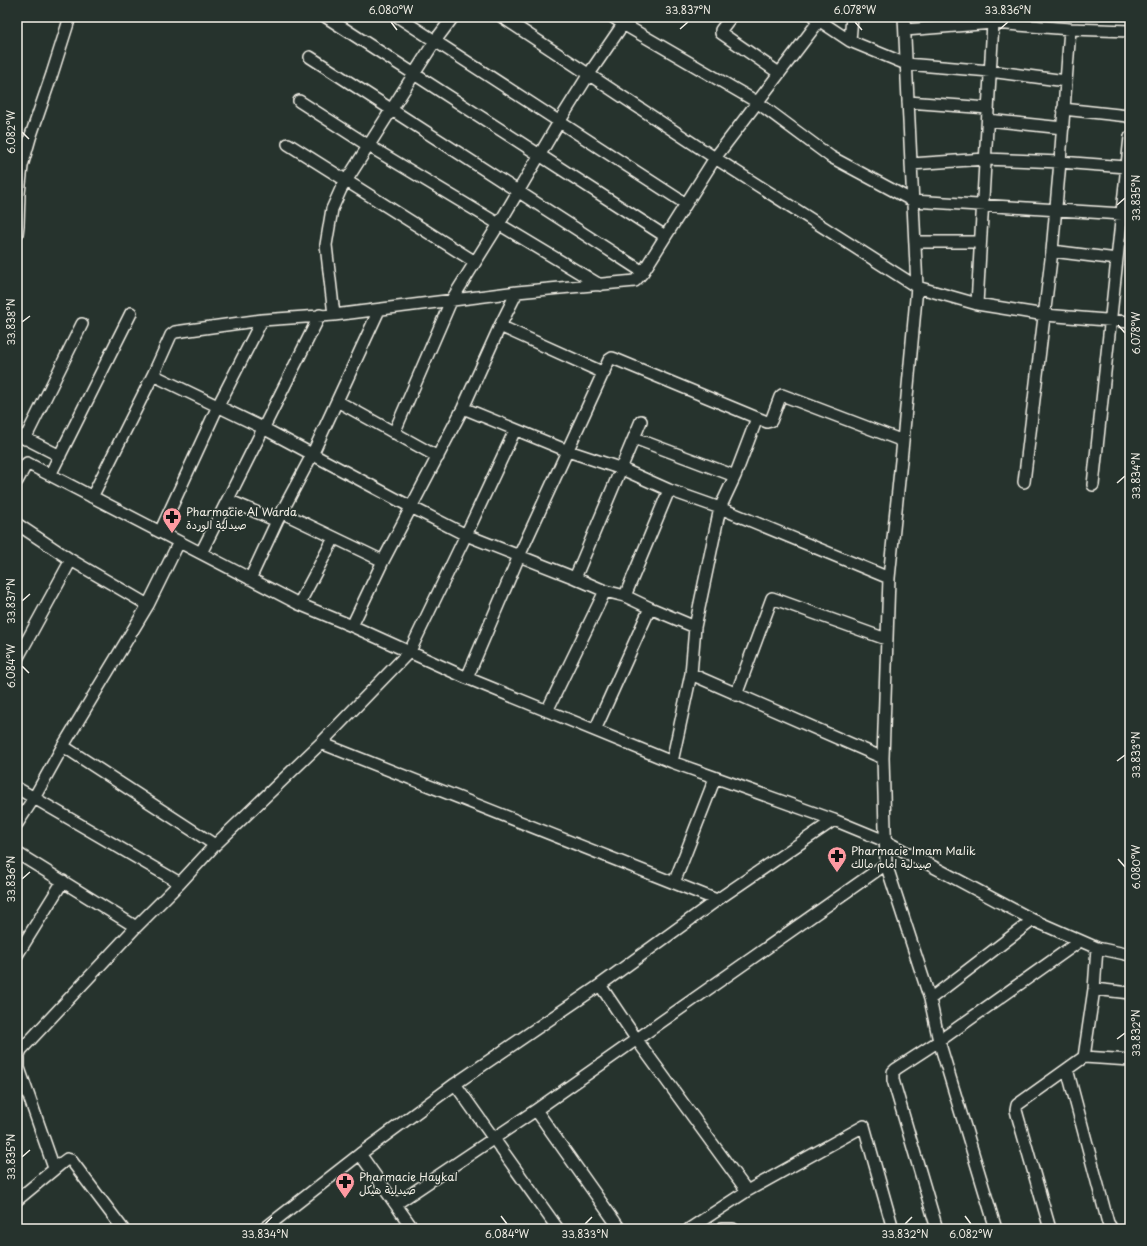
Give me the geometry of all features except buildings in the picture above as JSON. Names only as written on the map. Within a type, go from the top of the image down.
[{"type":"street","points":[[17,234],[22,166],[70,17]]},
{"type":"street","points":[[326,17],[666,236]]},
{"type":"street","points":[[398,17],[686,204]]},
{"type":"street","points":[[334,315],[326,245],[332,209],[346,181],[435,41],[453,17]]},
{"type":"street","points":[[502,17],[715,158],[917,287],[977,304],[1045,315],[1130,322]]},
{"type":"street","points":[[613,17],[625,21],[757,102],[831,157],[913,200],[982,206],[1056,209],[1122,214]]},
{"type":"street","points":[[731,17],[721,30],[721,33],[779,73]]},
{"type":"street","points":[[850,41],[852,17]]},
{"type":"street","points":[[904,17],[917,287],[889,578],[883,758],[886,864],[930,999],[939,1041],[996,1229]]},
{"type":"street","points":[[92,496],[153,375],[171,335],[175,332],[262,320],[334,315],[517,292],[635,281],[666,236],[715,158],[779,73],[816,19],[850,41],[906,64],[990,71],[1066,81]]},
{"type":"street","points":[[394,433],[451,301],[499,224],[559,122],[625,21]]},
{"type":"street","points":[[905,30],[993,23],[1070,29],[1130,31]]},
{"type":"street","points":[[977,304],[993,23]]},
{"type":"street","points":[[1024,482],[1052,252],[1070,29]]},
{"type":"street","points":[[310,57],[642,272]]},
{"type":"street","points":[[299,101],[369,146],[600,285]]},
{"type":"street","points":[[908,102],[988,108]]},
{"type":"street","points":[[1063,109],[1124,115],[1130,118]]},
{"type":"street","points":[[988,120],[1063,128]]},
{"type":"street","points":[[1093,485],[1130,137]]},
{"type":"street","points":[[288,144],[475,262]]},
{"type":"street","points":[[911,164],[985,160],[1126,166]]},
{"type":"street","points":[[915,242],[980,242]]},
{"type":"street","points":[[1052,252],[1117,259]]},
{"type":"street","points":[[352,626],[383,561],[463,408],[517,292]]},
{"type":"street","points":[[250,579],[279,517],[312,455],[379,310]]},
{"type":"street","points":[[50,475],[131,313]]},
{"type":"street","points":[[201,553],[320,315]]},
{"type":"street","points":[[160,532],[218,406],[262,320]]},
{"type":"street","points":[[60,456],[21,436],[82,324]]},
{"type":"street","points":[[500,326],[604,373]]},
{"type":"street","points":[[467,678],[519,556],[609,360],[612,358],[767,422],[772,422],[782,395],[903,441]]},
{"type":"street","points":[[153,375],[263,428],[466,535],[605,590],[625,596],[695,627]]},
{"type":"street","points":[[336,401],[438,456]]},
{"type":"street","points":[[463,408],[568,451],[622,469],[669,490],[720,508],[889,578]]},
{"type":"street","points":[[672,762],[691,674],[695,627],[720,508],[735,476],[757,418]]},
{"type":"street","points":[[575,578],[642,421]]},
{"type":"street","points":[[54,1168],[19,1068],[19,1055],[22,1050],[136,927],[180,884],[215,845],[321,744],[410,651],[515,430]]},
{"type":"street","points":[[634,438],[735,476]]},
{"type":"street","points":[[17,482],[27,463],[299,604],[410,651],[467,678],[672,762],[834,820],[885,840],[1033,920],[1097,948],[1130,955]]},
{"type":"street","points":[[625,596],[669,490]]},
{"type":"street","points":[[228,500],[279,517],[334,538],[383,561]]},
{"type":"street","points":[[17,524],[71,560],[148,605]]},
{"type":"street","points":[[299,604],[334,538]]},
{"type":"street","points":[[17,824],[34,798],[62,746],[148,605],[179,542]]},
{"type":"street","points":[[18,657],[71,560]]},
{"type":"street","points":[[547,711],[605,590]]},
{"type":"street","points":[[736,695],[772,598],[886,639]]},
{"type":"street","points":[[595,730],[650,608]]},
{"type":"street","points":[[691,674],[736,695],[883,758]]},
{"type":"street","points":[[321,744],[717,900]]},
{"type":"street","points":[[62,746],[215,845]]},
{"type":"street","points":[[674,883],[715,778]]},
{"type":"street","points":[[17,788],[180,884]]},
{"type":"street","points":[[264,1229],[360,1154],[455,1084],[600,985],[717,900],[834,820]]},
{"type":"street","points":[[17,853],[136,927]]},
{"type":"street","points":[[396,1204],[494,1139],[637,1040],[886,864]]},
{"type":"street","points":[[17,955],[63,882]]},
{"type":"street","points":[[930,999],[1033,920]]},
{"type":"street","points":[[936,1229],[892,1076],[896,1069],[939,1041],[1080,941]]},
{"type":"street","points":[[1084,1057],[1094,988],[1097,948]]},
{"type":"street","points":[[600,985],[637,1040],[747,1191]]},
{"type":"street","points":[[1094,988],[1130,993]]},
{"type":"street","points":[[1050,1229],[1016,1110],[1017,1105],[1084,1057],[1130,1060]]},
{"type":"street","points":[[1067,1069],[1108,1223],[1112,1229]]},
{"type":"street","points":[[455,1084],[558,1229]]},
{"type":"street","points":[[17,1091],[29,1098]]},
{"type":"street","points":[[536,1110],[620,1229]]},
{"type":"street","points":[[689,1229],[747,1191],[864,1126],[893,1229]]},
{"type":"street","points":[[360,1154],[396,1204],[409,1228]]},
{"type":"street","points":[[17,1200],[54,1168],[67,1159],[71,1160],[123,1229]]},
{"type":"street","points":[[721,1229],[733,1229]]},
{"type":"place","name":"Pharmacie Al Warda صيدلية الوردة","points":[[172,534]]},
{"type":"place","name":"Pharmacie Imam Malik صيدلية امام مالك","points":[[837,873]]},
{"type":"place","name":"Pharmacie Haykal صيدلية هيكل","points":[[345,1199]]}]
